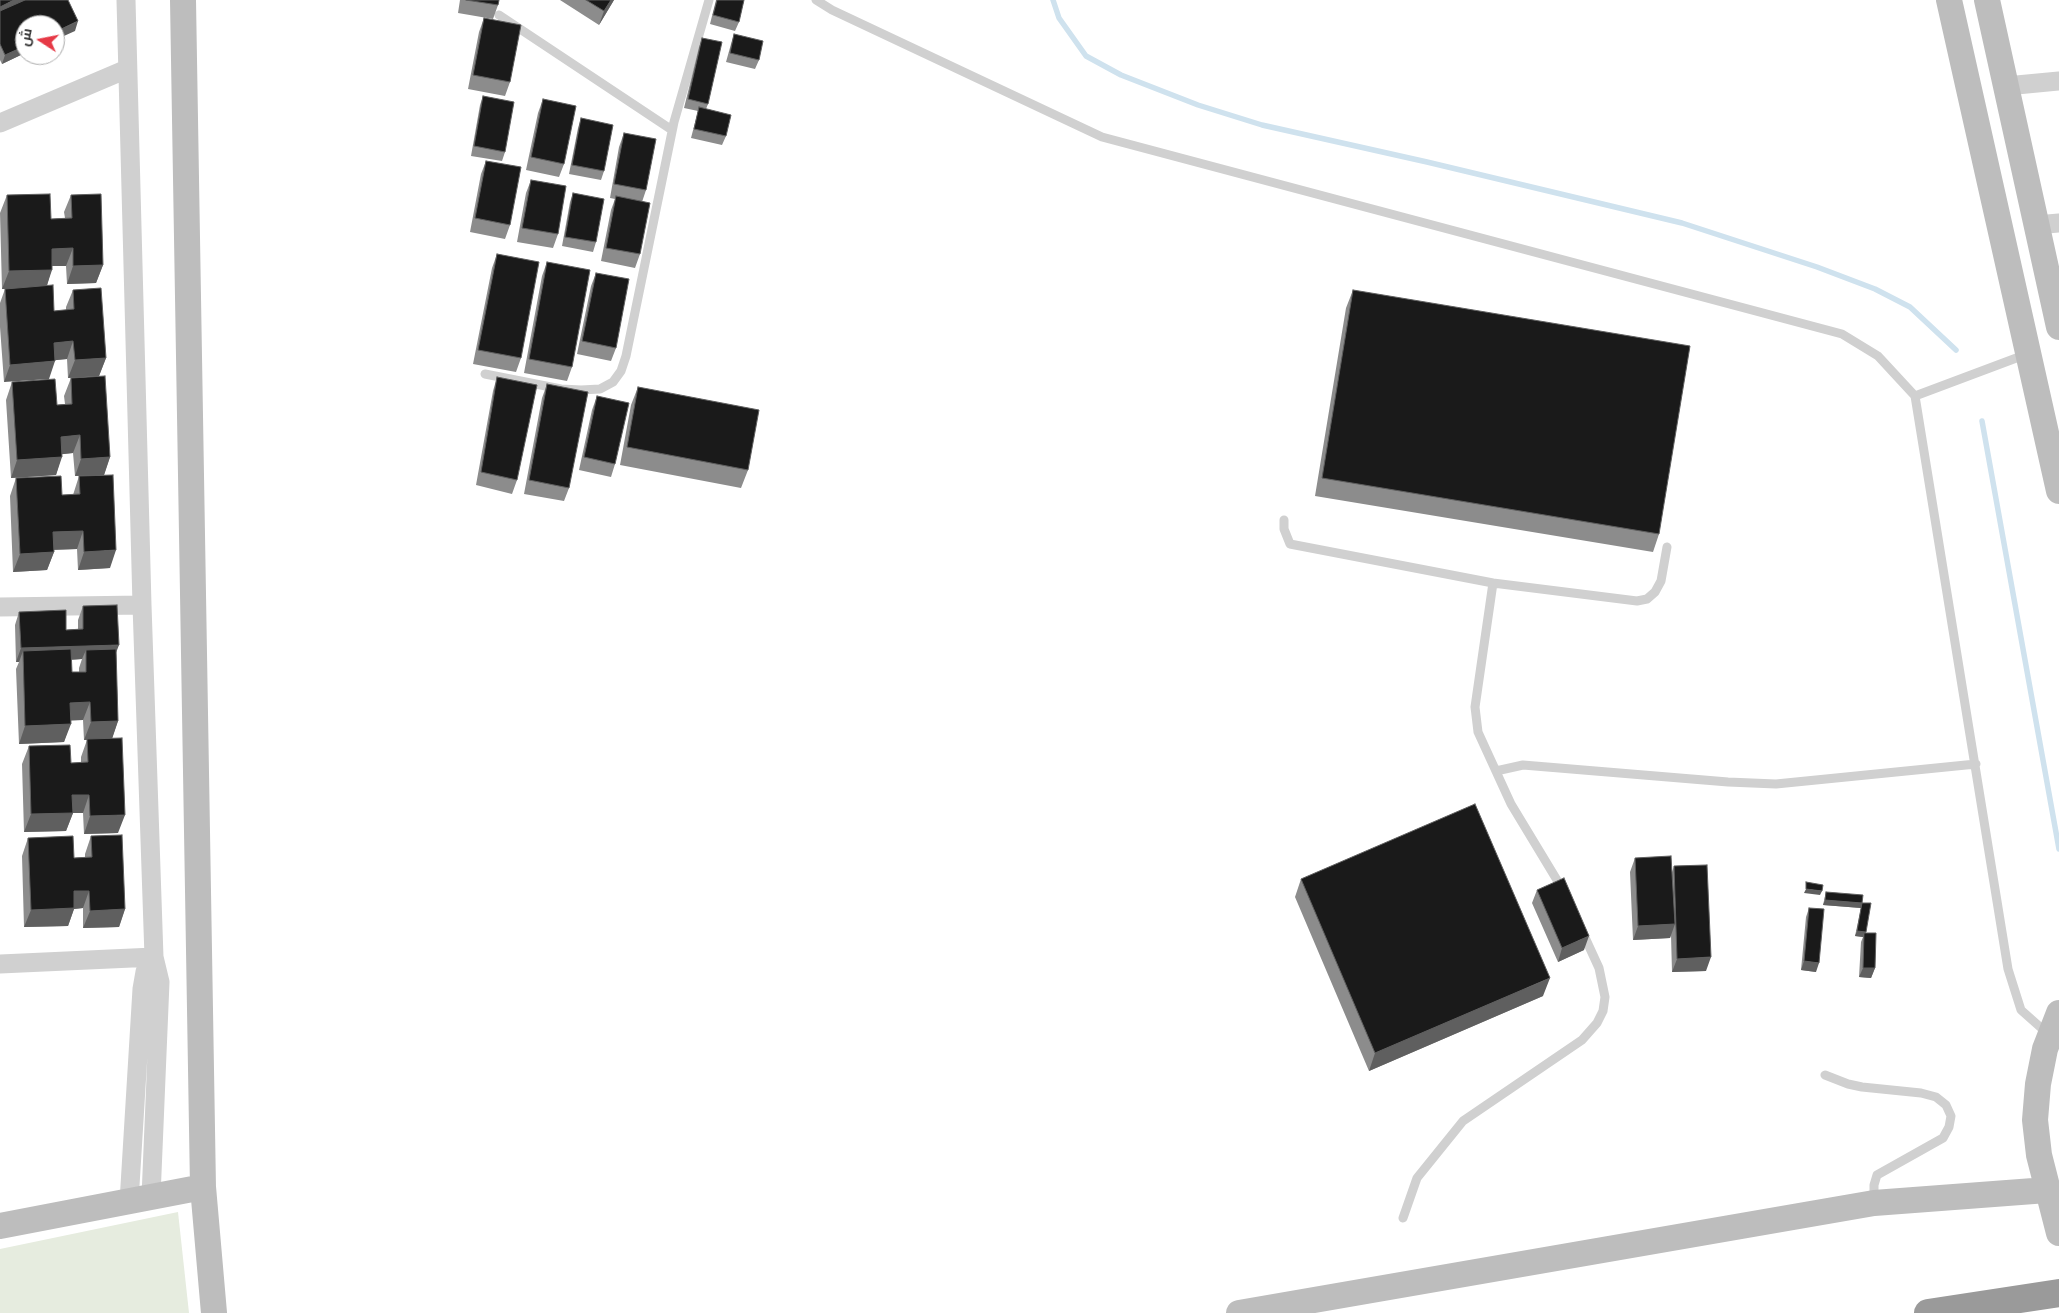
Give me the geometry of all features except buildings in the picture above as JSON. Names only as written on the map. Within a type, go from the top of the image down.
[{"type":"highway","points":[[1928,1313],[2059,1293]]},
{"type":"street","points":[[126,0],[142,605],[154,956],[160,982],[153,1151],[140,1199]]},
{"type":"street","points":[[183,0],[203,1187],[214,1313]]},
{"type":"street","points":[[1949,0],[2059,491]]},
{"type":"street","points":[[1986,0],[2006,86],[2048,224],[2059,327]]},
{"type":"street","points":[[0,124],[127,69]]},
{"type":"street","points":[[2006,86],[2059,81]]},
{"type":"street","points":[[0,607],[142,605]]},
{"type":"street","points":[[140,1199],[132,1152],[142,989],[145,972],[154,956]]},
{"type":"street","points":[[0,964],[154,956]]},
{"type":"street","points":[[2054,1025],[2038,1084],[2035,1120],[2046,1190],[2059,1234]]},
{"type":"street","points":[[132,1152],[153,1151]]},
{"type":"street","points":[[0,1226],[203,1187]]},
{"type":"street","points":[[1239,1313],[1874,1203],[2046,1190]]},
{"type":"lane","points":[[485,374],[561,389],[600,389],[613,382],[621,371],[626,356],[672,130],[709,0]]},
{"type":"lane","points":[[816,0],[832,10],[1102,138],[1842,334],[1878,356],[1915,396],[2008,969],[2021,1010],[2054,1025]]},
{"type":"lane","points":[[500,15],[672,130]]},
{"type":"lane","points":[[1915,396],[2028,354]]},
{"type":"lane","points":[[1284,520],[1284,528],[1290,544],[1492,583],[1637,601],[1647,599],[1655,592],[1662,581],[1667,547]]},
{"type":"lane","points":[[1492,583],[1475,707],[1478,732],[1512,804],[1560,882],[1568,899]]},
{"type":"lane","points":[[1496,771],[1524,765],[1728,782],[1776,784],[1976,764]]},
{"type":"lane","points":[[1403,1218],[1417,1178],[1463,1121],[1582,1040],[1597,1023],[1603,1011],[1605,996],[1599,968],[1579,925]]},
{"type":"lane","points":[[1825,1076],[1862,1087],[1921,1093],[1936,1097],[1946,1105],[1951,1116],[1949,1127],[1943,1138],[1878,1175],[1874,1185],[1874,1203]]},
{"type":"shaded area","points":[[178,1212],[189,1313],[0,1313],[0,1249]]},
{"type":"waterway","points":[[1053,0],[1059,18],[1086,56],[1121,75],[1198,105],[1262,125],[1682,223],[1817,267],[1875,289],[1910,307],[1956,350]]},
{"type":"waterway","points":[[1982,421],[2059,849]]}]
